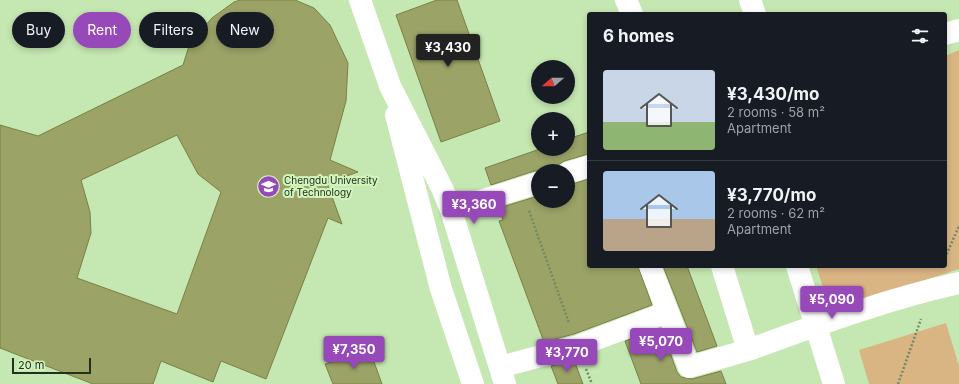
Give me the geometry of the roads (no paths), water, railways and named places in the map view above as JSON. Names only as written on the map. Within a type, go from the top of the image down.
[{"type":"street","points":[[360,0],[390,86],[442,188],[451,210],[503,375],[668,312]]},
{"type":"street","points":[[626,0],[631,12]]},
{"type":"street","points":[[750,0],[754,12]]},
{"type":"street","points":[[947,33],[959,30]]},
{"type":"street","points":[[390,86],[398,127],[441,289],[473,384]]},
{"type":"street","points":[[575,171],[587,167]]},
{"type":"street","points":[[451,210],[529,185]]},
{"type":"street","points":[[651,268],[690,367],[748,350],[816,326],[933,289],[959,283]]},
{"type":"street","points":[[723,268],[748,350]]},
{"type":"street","points":[[798,268],[834,384]]},
{"type":"place","name":"Chengdu University of Technology","points":[[269,186]]}]
